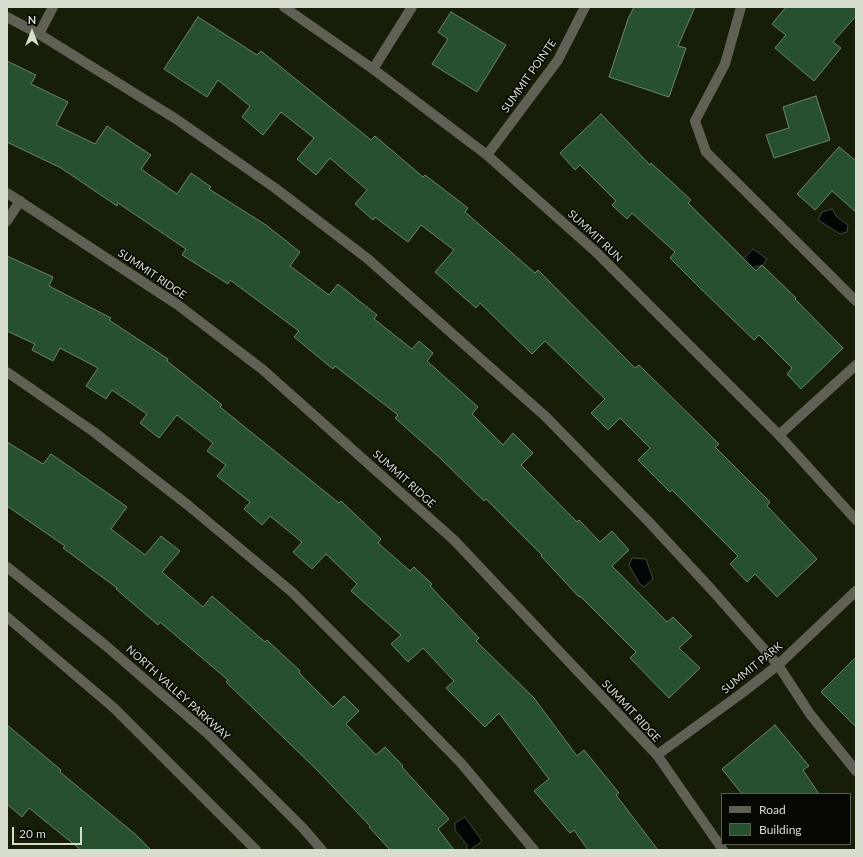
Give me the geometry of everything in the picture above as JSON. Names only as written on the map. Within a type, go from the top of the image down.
[{"type":"street","points":[[39,34],[53,7]]},
{"type":"street","name":"SUMMIT RUN","points":[[284,7],[373,69],[487,156],[596,252],[778,435],[856,520]]},
{"type":"street","points":[[373,69],[412,7]]},
{"type":"street","name":"SUMMIT POINTE","points":[[487,156],[558,60],[585,7]]},
{"type":"street","points":[[741,7],[725,64],[695,121],[706,152],[856,301]]},
{"type":"street","points":[[7,17],[39,34],[182,124],[275,188],[368,259],[546,416],[648,521],[778,665],[810,714],[856,771]]},
{"type":"street","name":"SUMMIT RIDGE","points":[[7,193],[178,305],[262,369],[454,540],[657,755],[722,850]]},
{"type":"street","points":[[7,221],[20,201]]},
{"type":"street","points":[[778,435],[856,366]]},
{"type":"street","points":[[7,372],[94,432],[189,506],[292,592],[460,763],[534,850]]},
{"type":"street","name":"NORTH VALLEY PARKWAY","points":[[7,567],[105,645],[208,734],[302,827],[322,850]]},
{"type":"street","name":"SUMMIT PARK","points":[[657,755],[778,665],[856,591]]},
{"type":"street","points":[[7,617],[114,708],[256,850]]},
{"type":"shaded area","points":[[832,209],[837,217],[848,225],[847,232],[840,234],[818,220],[822,212]]},
{"type":"shaded area","points":[[753,249],[767,259],[763,265],[751,268],[734,268]]},
{"type":"shaded area","points":[[632,558],[646,559],[653,579],[644,587],[639,583],[629,565]]},
{"type":"shaded area","points":[[465,817],[482,841],[470,850],[467,850],[467,845],[455,830],[455,823]]},
{"type":"building","points":[[634,7],[695,7],[678,46],[686,48],[669,97],[609,77],[628,19]]},
{"type":"building","points":[[786,7],[856,7],[856,16],[833,42],[841,48],[814,81],[775,48],[786,35],[772,24]]},
{"type":"building","points":[[451,12],[506,45],[477,92],[432,64],[448,39],[438,32]]},
{"type":"building","points":[[198,17],[257,55],[261,51],[371,140],[375,136],[423,177],[425,175],[468,208],[465,212],[535,273],[538,270],[635,368],[639,365],[719,444],[715,447],[770,502],[767,506],[817,559],[777,597],[755,574],[747,582],[730,564],[738,556],[672,490],[670,492],[638,460],[650,448],[620,418],[608,430],[591,413],[605,399],[545,341],[532,354],[480,303],[476,308],[435,272],[454,250],[421,225],[408,242],[375,217],[373,220],[355,204],[367,190],[330,158],[316,175],[297,159],[314,138],[281,112],[263,135],[242,117],[250,106],[218,80],[207,97],[164,69]]},
{"type":"building","points":[[7,61],[36,75],[31,84],[68,102],[56,125],[95,144],[107,126],[151,155],[141,169],[177,194],[191,173],[211,187],[209,189],[266,225],[300,252],[290,266],[329,295],[338,284],[377,315],[374,319],[412,349],[419,341],[433,353],[427,361],[478,407],[472,414],[503,445],[513,433],[533,453],[521,465],[577,522],[579,520],[600,542],[612,531],[629,550],[612,566],[667,622],[673,617],[692,636],[679,648],[700,668],[669,698],[630,658],[636,652],[580,596],[579,597],[541,556],[542,555],[486,499],[484,501],[440,458],[395,418],[398,415],[335,366],[333,369],[294,337],[299,331],[230,280],[228,284],[182,255],[186,249],[118,203],[117,206],[61,168],[7,142]]},
{"type":"building","points":[[816,96],[830,140],[774,158],[766,135],[789,128],[783,107]]},
{"type":"building","points":[[601,114],[650,165],[651,163],[691,200],[688,203],[756,271],[762,265],[796,298],[795,299],[843,348],[801,389],[787,374],[792,368],[759,335],[754,340],[670,258],[675,252],[632,213],[627,219],[612,205],[616,201],[580,165],[575,170],[560,153]]},
{"type":"building","points":[[839,147],[856,161],[856,212],[832,191],[815,210],[797,194]]},
{"type":"building","points":[[7,256],[53,277],[49,286],[111,318],[109,320],[168,359],[167,361],[222,405],[220,407],[339,503],[341,501],[381,539],[378,543],[410,571],[414,567],[432,584],[430,586],[479,638],[476,641],[534,698],[577,756],[584,750],[619,793],[616,795],[658,850],[588,850],[574,830],[570,833],[534,791],[549,779],[499,713],[485,727],[446,688],[454,681],[423,648],[408,662],[391,644],[401,635],[351,591],[357,584],[326,554],[312,569],[293,552],[302,542],[270,516],[262,525],[244,509],[250,502],[217,476],[226,465],[207,451],[213,443],[177,415],[159,438],[140,423],[147,414],[112,390],[106,399],[86,386],[98,368],[60,348],[53,361],[32,350],[35,344],[7,331]]},
{"type":"building","points":[[7,442],[43,464],[51,454],[127,507],[111,529],[145,555],[161,536],[180,551],[162,572],[203,607],[212,596],[265,642],[267,640],[300,671],[299,673],[333,707],[344,696],[359,711],[346,724],[376,755],[385,747],[449,819],[438,829],[454,850],[390,850],[369,827],[370,826],[317,770],[226,682],[228,680],[160,622],[158,625],[116,589],[117,588],[63,548],[65,546],[7,506]]},
{"type":"building","points":[[856,657],[856,727],[821,692]]},
{"type":"building","points":[[7,725],[61,770],[60,772],[135,834],[151,850],[81,850],[29,808],[22,817],[7,804]]},
{"type":"building","points":[[775,725],[809,766],[803,770],[818,793],[741,793],[722,769]]}]
